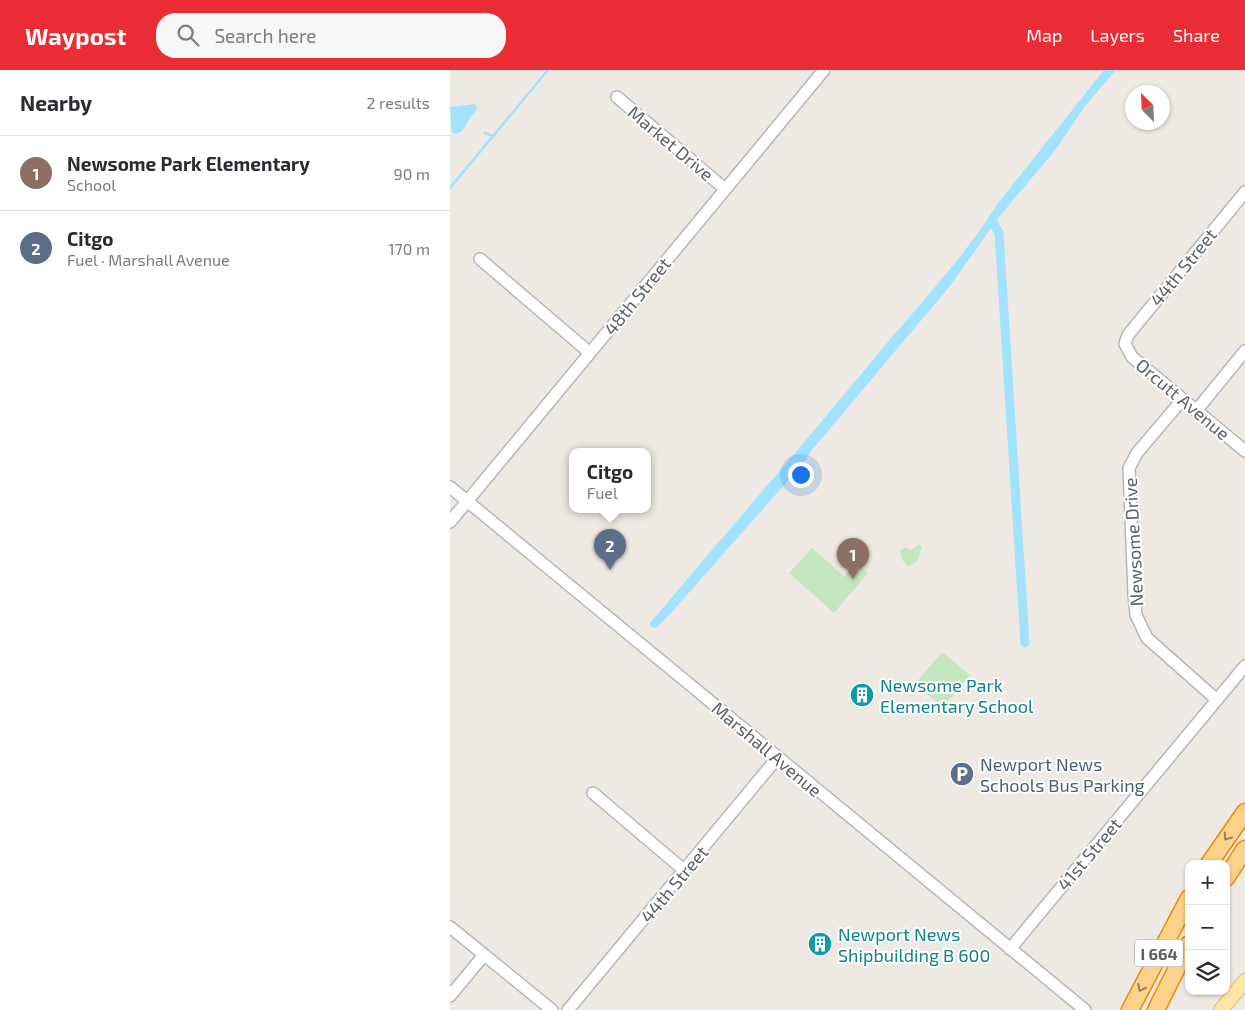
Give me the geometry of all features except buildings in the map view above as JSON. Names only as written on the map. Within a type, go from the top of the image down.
[{"type":"highway","points":[[1213,860],[1245,812]]},
{"type":"highway","points":[[1230,872],[1245,849]]},
{"type":"highway","name":"I 664","points":[[1131,1010],[1185,905]]},
{"type":"highway","name":"I 664","points":[[1156,1010],[1186,950]]},
{"type":"main road","points":[[1221,1010],[1245,981]]},
{"type":"street","name":"48th Street","points":[[450,522],[824,70]]},
{"type":"street","name":"Market Drive","points":[[617,97],[725,189]]},
{"type":"street","name":"44th Street","points":[[1125,344],[1128,335],[1245,192]]},
{"type":"street","points":[[480,259],[590,353]]},
{"type":"street","name":"Orcutt Avenue","points":[[1125,344],[1128,353],[1245,451]]},
{"type":"street","points":[[1196,411],[1245,350]]},
{"type":"street","name":"Newsome Drive","points":[[1182,400],[1137,453],[1129,468],[1136,615],[1148,638],[1217,700]]},
{"type":"street","name":"Marshall Avenue","points":[[450,487],[1085,1010]]},
{"type":"street","name":"41st Street","points":[[1010,949],[1245,666]]},
{"type":"street","name":"44th Street","points":[[568,1010],[778,757]]},
{"type":"street","points":[[593,793],[685,871]]},
{"type":"street","points":[[450,927],[552,1010]]},
{"type":"street","points":[[450,996],[484,955]]},
{"type":"green space","points":[[919,544],[922,547],[918,561],[908,566],[901,560],[900,551],[905,547],[911,550]]},
{"type":"green space","points":[[812,548],[844,576],[856,562],[868,573],[834,613],[789,573]]},
{"type":"green space","points":[[942,652],[970,675],[943,707],[915,684]]},
{"type":"water","points":[[1104,70],[1116,70],[1085,106],[1056,149],[999,217],[950,286],[812,450],[801,466],[663,622],[656,628],[651,627],[650,623],[958,259],[998,203]]},
{"type":"water","points":[[475,104],[477,109],[463,130],[459,133],[452,133],[450,107]]},
{"type":"waterway","points":[[450,188],[548,70]]},
{"type":"waterway","points":[[485,133],[493,136]]},
{"type":"waterway","points":[[994,224],[999,233],[1025,643]]},
{"type":"place","name":"Citgo","points":[[610,570]]},
{"type":"place","name":"Newsome Park Elementary","points":[[853,579]]},
{"type":"place","name":"Newsome Park Elementary School","points":[[862,695]]},
{"type":"place","name":"Newport News Schools Bus Parking","points":[[962,774]]},
{"type":"place","name":"Newport News Shipbuilding B 600","points":[[820,944]]}]
